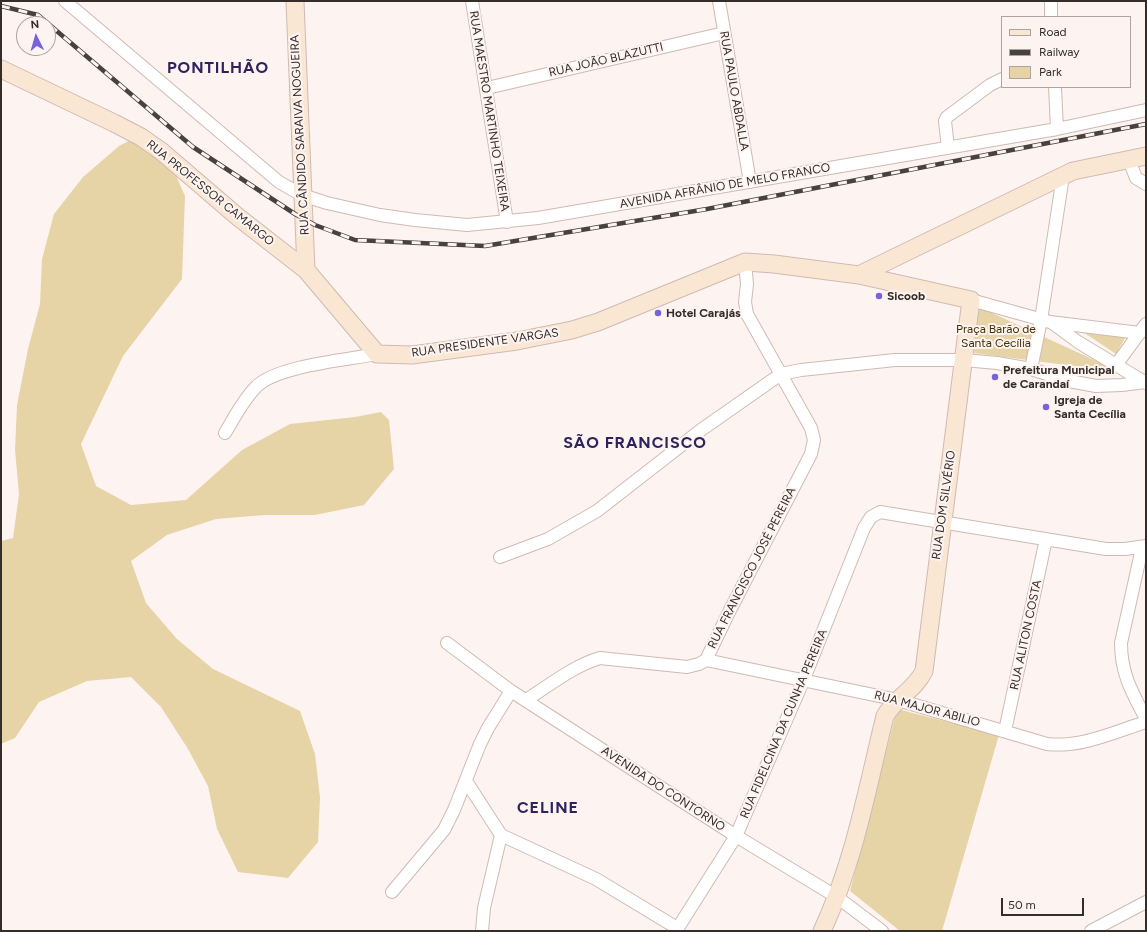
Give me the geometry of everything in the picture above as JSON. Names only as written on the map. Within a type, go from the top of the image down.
[{"type":"main road","name":"RUA CÂNDIDO SARAIVA NOGUEIRA","points":[[294,1],[306,270]]},
{"type":"main road","name":"RUA PROFESSOR CAMARGO","points":[[1,69],[141,137],[161,151],[238,217],[306,270],[376,354]]},
{"type":"main road","points":[[859,275],[1063,176],[1085,168],[1146,156]]},
{"type":"main road","name":"RUA PRESIDENTE VARGAS","points":[[376,354],[412,354],[517,341],[572,330],[598,322],[744,262],[774,264],[859,275],[971,300]]},
{"type":"main road","name":"RUA DOM SILVÉRIO","points":[[822,931],[837,897],[852,851],[885,716],[898,700],[919,681],[924,671],[971,300]]},
{"type":"street","name":"AVENIDA AFRÂNIO DE MELO FRANCO","points":[[65,1],[268,174],[302,195],[327,203],[380,215],[415,220],[467,225],[538,218],[1057,129],[1146,110]]},
{"type":"street","name":"RUA MAESTRO MARTINHO TEIXEIRA","points":[[472,1],[487,88],[506,222]]},
{"type":"street","name":"RUA PAULO ABDALLA","points":[[719,1],[750,182]]},
{"type":"street","points":[[1051,1],[1052,16]]},
{"type":"street","name":"RUA JOÃO BLAZUTTI","points":[[487,88],[724,32]]},
{"type":"street","points":[[948,148],[945,121],[947,117],[990,85],[1001,80]]},
{"type":"street","points":[[1055,88],[1057,129]]},
{"type":"street","points":[[1129,160],[1136,178],[1146,184]]},
{"type":"street","points":[[1031,369],[1045,321],[1063,176]]},
{"type":"street","points":[[744,262],[747,284],[745,302],[747,314],[781,374]]},
{"type":"street","points":[[971,300],[1045,321],[1143,329]]},
{"type":"street","points":[[1045,321],[1145,382]]},
{"type":"street","points":[[1116,365],[1143,329]]},
{"type":"street","name":"RUA PRESIDENTE VARGAS","points":[[225,433],[246,399],[256,386],[267,378],[283,372],[376,354]]},
{"type":"street","points":[[500,557],[548,539],[597,511],[701,430],[781,374],[808,369],[895,360],[964,360],[997,363],[1031,369],[1069,381],[1096,386],[1145,382]]},
{"type":"street","name":"RUA FRANCISCO JOSÉ PEREIRA","points":[[526,700],[570,672],[588,662],[600,658],[687,668],[706,660],[765,541],[811,454],[814,440],[811,428],[781,374]]},
{"type":"street","name":"RUA FIDELCINA DA CUNHA PEREIRA","points":[[677,930],[736,836],[804,680],[864,528],[871,518],[880,512],[942,523]]},
{"type":"street","points":[[942,523],[1106,549],[1144,547],[1121,643],[1121,656],[1128,683],[1146,719]]},
{"type":"street","name":"RUA ALITON COSTA","points":[[1006,731],[1046,539]]},
{"type":"street","name":"AVENIDA DO CONTORNO","points":[[446,643],[511,691],[736,836],[837,897],[882,931]]},
{"type":"street","name":"RUA MAJOR ABILIO","points":[[706,660],[898,700],[1047,744],[1070,745],[1146,722]]},
{"type":"street","points":[[392,892],[444,830],[454,810],[488,728],[511,691]]},
{"type":"street","points":[[466,781],[501,834],[596,879],[677,930]]},
{"type":"street","points":[[482,931],[484,908],[501,834]]},
{"type":"street","points":[[1091,931],[1146,902]]},
{"type":"green space","points":[[136,137],[171,164],[185,196],[182,279],[123,356],[81,444],[96,486],[131,505],[186,500],[242,450],[290,424],[355,417],[381,412],[389,420],[394,469],[364,505],[315,515],[265,515],[216,519],[167,535],[131,561],[146,603],[177,639],[213,669],[300,711],[315,754],[320,797],[318,842],[288,878],[238,872],[217,829],[208,786],[188,749],[161,707],[131,677],[87,681],[39,702],[15,738],[1,744],[1,541],[13,538],[19,494],[15,450],[17,405],[28,349],[40,304],[42,259],[54,214],[83,177],[119,146]]},
{"type":"green space","name":"Praça Barão de Santa Cecília","points":[[979,307],[1116,370],[1104,370],[974,353]]},
{"type":"green space","points":[[1080,330],[1125,338],[1116,354]]},
{"type":"green space","points":[[897,709],[999,735],[942,931],[900,931],[850,891]]},
{"type":"railway","points":[[1,6],[38,15],[193,147],[295,214],[315,225],[355,240],[485,246],[707,209],[1146,124]]},
{"type":"place","name":"Sicoob","points":[[879,296]]},
{"type":"place","name":"Hotel Carajás","points":[[658,313]]},
{"type":"place","name":"Prefeitura Municipal de Carandaí","points":[[995,377]]},
{"type":"place","name":"Igreja de Santa Cecília","points":[[1046,407]]},
{"type":"district","name":"PONTILHÃO","points":[[218,68]]},
{"type":"district","name":"SÃO FRANCISCO","points":[[635,443]]},
{"type":"district","name":"CELINE","points":[[548,808]]}]
